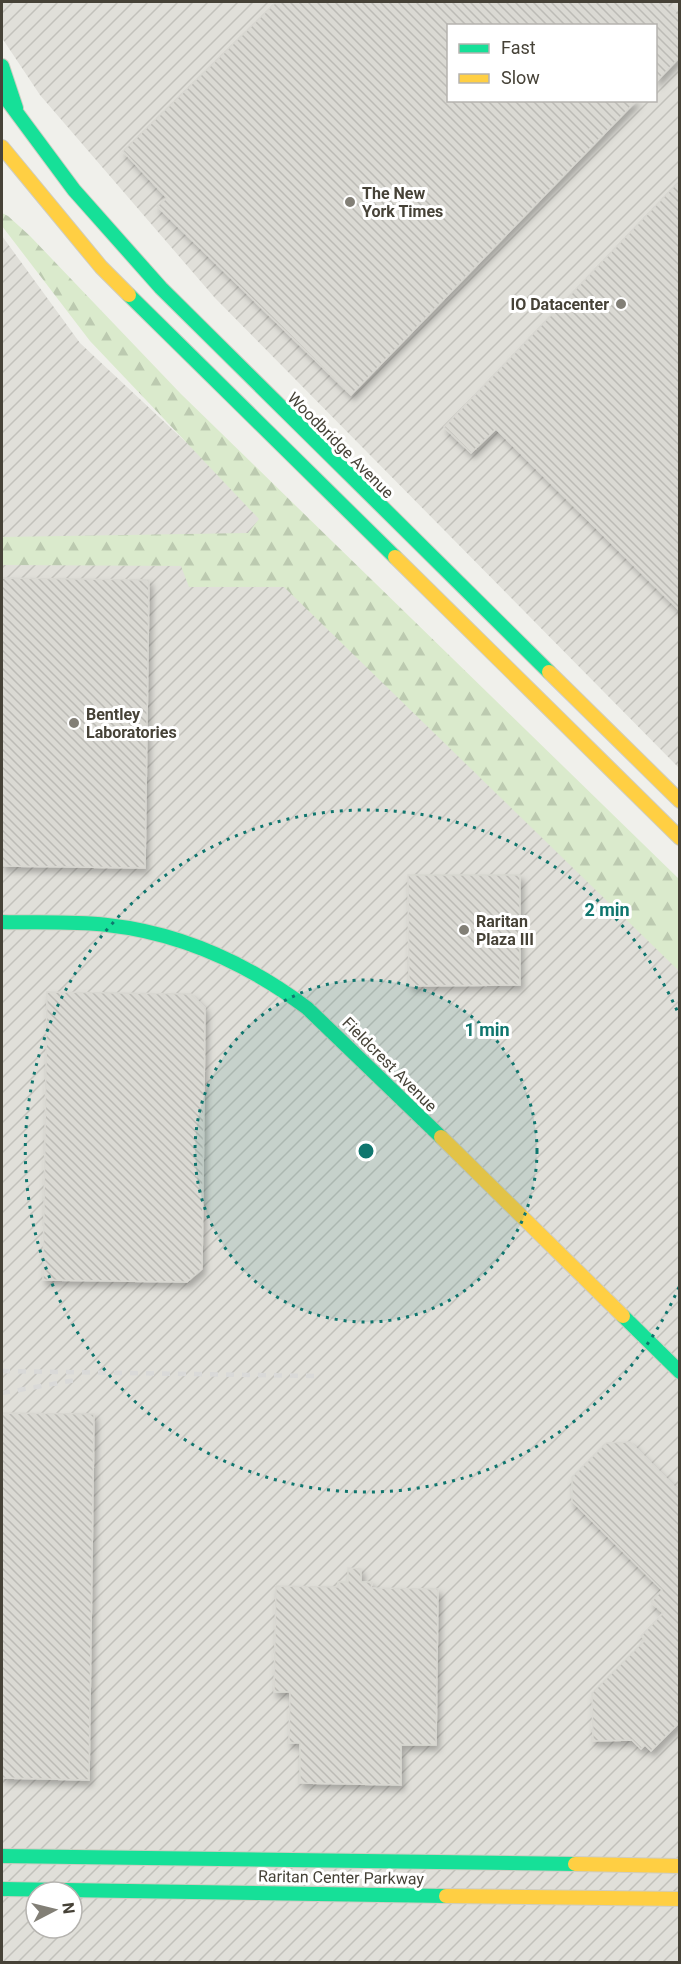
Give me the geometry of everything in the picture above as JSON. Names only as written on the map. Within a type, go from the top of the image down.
[{"type":"main road","points":[[2,66],[19,117]]},
{"type":"main road","name":"Woodbridge Avenue","points":[[2,93],[74,190],[160,288],[680,801]]},
{"type":"main road","points":[[2,147],[20,172],[101,267],[680,838]]},
{"type":"main road","name":"Fieldcrest Avenue","points":[[2,922],[97,924],[154,933],[222,957],[291,996],[329,1027],[680,1372]]},
{"type":"main road","name":"Raritan Center Parkway","points":[[2,1856],[680,1866]]},
{"type":"main road","name":"Raritan Center Parkway","points":[[2,1889],[680,1899]]},
{"type":"shaded area","points":[[2,2],[679,2],[679,768],[215,298],[40,95],[2,38]]},
{"type":"shaded area","points":[[2,236],[80,343],[252,504],[679,887],[679,1962],[2,1962]]},
{"type":"green space","points":[[2,213],[30,236],[181,394],[679,879],[679,971],[284,587],[189,587],[181,566],[2,565],[2,537],[248,533],[259,519],[90,341],[2,226]]},
{"type":"building","name":"The New York Times","points":[[276,2],[663,2],[680,18],[680,57],[657,81],[657,24],[447,24],[447,102],[635,102],[351,395],[157,206],[167,198],[123,151]]},
{"type":"building","name":"IO Datacenter","points":[[680,180],[680,611],[496,429],[471,453],[444,427]]},
{"type":"building","name":"Bentley Laboratories","points":[[2,578],[149,580],[145,868],[2,866]]},
{"type":"building","name":"Raritan Plaza III","points":[[408,875],[520,875],[520,985],[409,986]]},
{"type":"building","points":[[47,992],[191,994],[205,1008],[202,1269],[187,1282],[43,1280]]},
{"type":"building","points":[[2,1413],[94,1414],[89,1780],[2,1778]]},
{"type":"building","points":[[630,1442],[680,1492],[680,1722],[651,1751],[645,1745],[641,1749],[632,1740],[593,1741],[592,1693],[645,1640],[641,1636],[663,1613],[651,1602],[662,1590],[572,1501],[572,1477],[606,1443]]},
{"type":"building","points":[[348,1568],[361,1569],[361,1582],[372,1582],[371,1588],[438,1589],[436,1745],[401,1745],[401,1785],[300,1783],[300,1743],[289,1743],[290,1692],[274,1692],[276,1586],[338,1587],[338,1582],[348,1582]]},
{"type":"railway","points":[[2,1371],[317,1376]]},
{"type":"railway","points":[[2,1393],[81,1379]]},
{"type":"traffic: fast","points":[[2,66],[16,108]]},
{"type":"traffic: fast","points":[[2,93],[74,190],[161,288],[549,672]]},
{"type":"traffic: fast","points":[[129,295],[395,557]]},
{"type":"traffic: fast","points":[[2,922],[107,925],[161,935],[213,953],[285,992],[307,1008],[441,1137]]},
{"type":"traffic: fast","points":[[623,1316],[680,1372]]},
{"type":"traffic: fast","points":[[2,1856],[575,1864]]},
{"type":"traffic: fast","points":[[2,1889],[446,1896]]},
{"type":"traffic: slow","points":[[2,147],[101,267],[129,295]]},
{"type":"traffic: slow","points":[[395,557],[680,838]]},
{"type":"traffic: slow","points":[[549,672],[680,801]]},
{"type":"traffic: slow","points":[[441,1137],[623,1316]]},
{"type":"traffic: slow","points":[[575,1864],[680,1866]]},
{"type":"traffic: slow","points":[[446,1896],[680,1899]]},
{"type":"place","name":"The New York Times","points":[[350,202]]},
{"type":"place","name":"IO Datacenter","points":[[621,304]]},
{"type":"place","name":"Bentley Laboratories","points":[[74,723]]},
{"type":"place","name":"Raritan Plaza III","points":[[464,930]]}]
